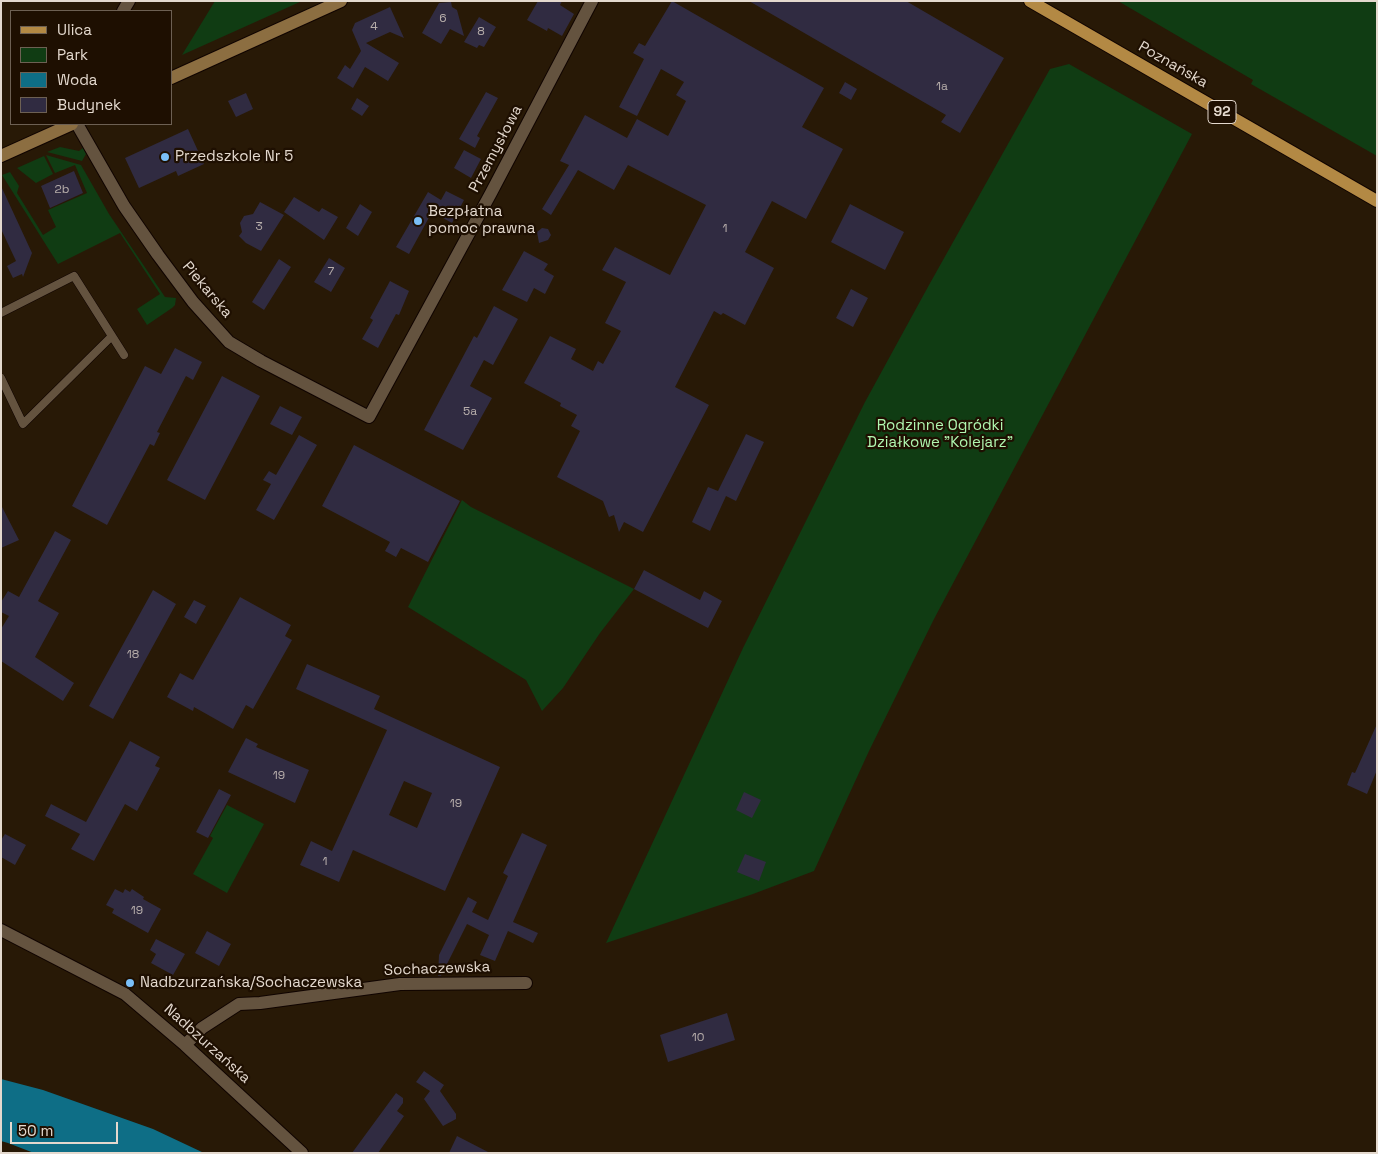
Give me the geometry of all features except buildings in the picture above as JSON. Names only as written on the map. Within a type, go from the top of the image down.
[{"type":"main road","name":"Poznańska","points":[[1030,1],[1377,201]]},
{"type":"street","points":[[172,78],[341,1]]},
{"type":"street","name":"Przemysłowa","points":[[369,417],[496,185],[592,1]]},
{"type":"street","points":[[1,156],[70,125]]},
{"type":"street","name":"Piekarska","points":[[78,125],[124,206],[162,262],[193,302],[229,342],[261,361],[369,417]]},
{"type":"street","name":"Nadbzurzańska","points":[[1,930],[117,989],[145,1010],[302,1153]]},
{"type":"street","name":"Sochaczewska","points":[[185,1046],[202,1028],[238,1004],[260,1003],[400,984],[526,984]]},
{"type":"lane","points":[[1,313],[74,276],[124,355]]},
{"type":"lane","points":[[1,378],[22,424],[112,336]]},
{"type":"green space","points":[[215,1],[302,1],[182,55]]},
{"type":"green space","points":[[1118,1],[1377,1],[1377,156],[1251,84],[1253,80]]},
{"type":"green space","name":"Rodzinne Ogródki Działkowe \"Kolejarz\"","points":[[1069,64],[1192,134],[934,619],[869,751],[814,871],[753,894],[606,943],[743,648],[865,402],[1050,69]]},
{"type":"green space","points":[[60,147],[79,151],[83,148],[86,154],[82,161],[47,152]]},
{"type":"green space","points":[[46,155],[81,165],[109,214],[165,297],[176,298],[175,305],[172,308],[147,325],[137,309],[160,294],[120,233],[58,264],[2,175],[10,172],[19,186],[17,193],[43,235],[56,227],[48,210],[87,193],[75,165],[55,173]]},
{"type":"green space","points":[[44,156],[53,174],[36,183],[17,168]]},
{"type":"green space","points":[[462,500],[471,507],[634,589],[600,633],[563,688],[542,711],[526,680],[408,607]]},
{"type":"green space","points":[[227,805],[264,824],[227,893],[193,874],[213,838],[210,836]]},
{"type":"water","points":[[1,1079],[43,1090],[153,1129],[204,1153],[34,1153],[1,1141]]},
{"type":"place","name":"Przedszkole Nr 5","points":[[165,157]]},
{"type":"place","name":"Bezpłatna pomoc prawna","points":[[418,221]]},
{"type":"place","name":"Nadbzurzańska/Sochaczewska","points":[[130,983]]}]
